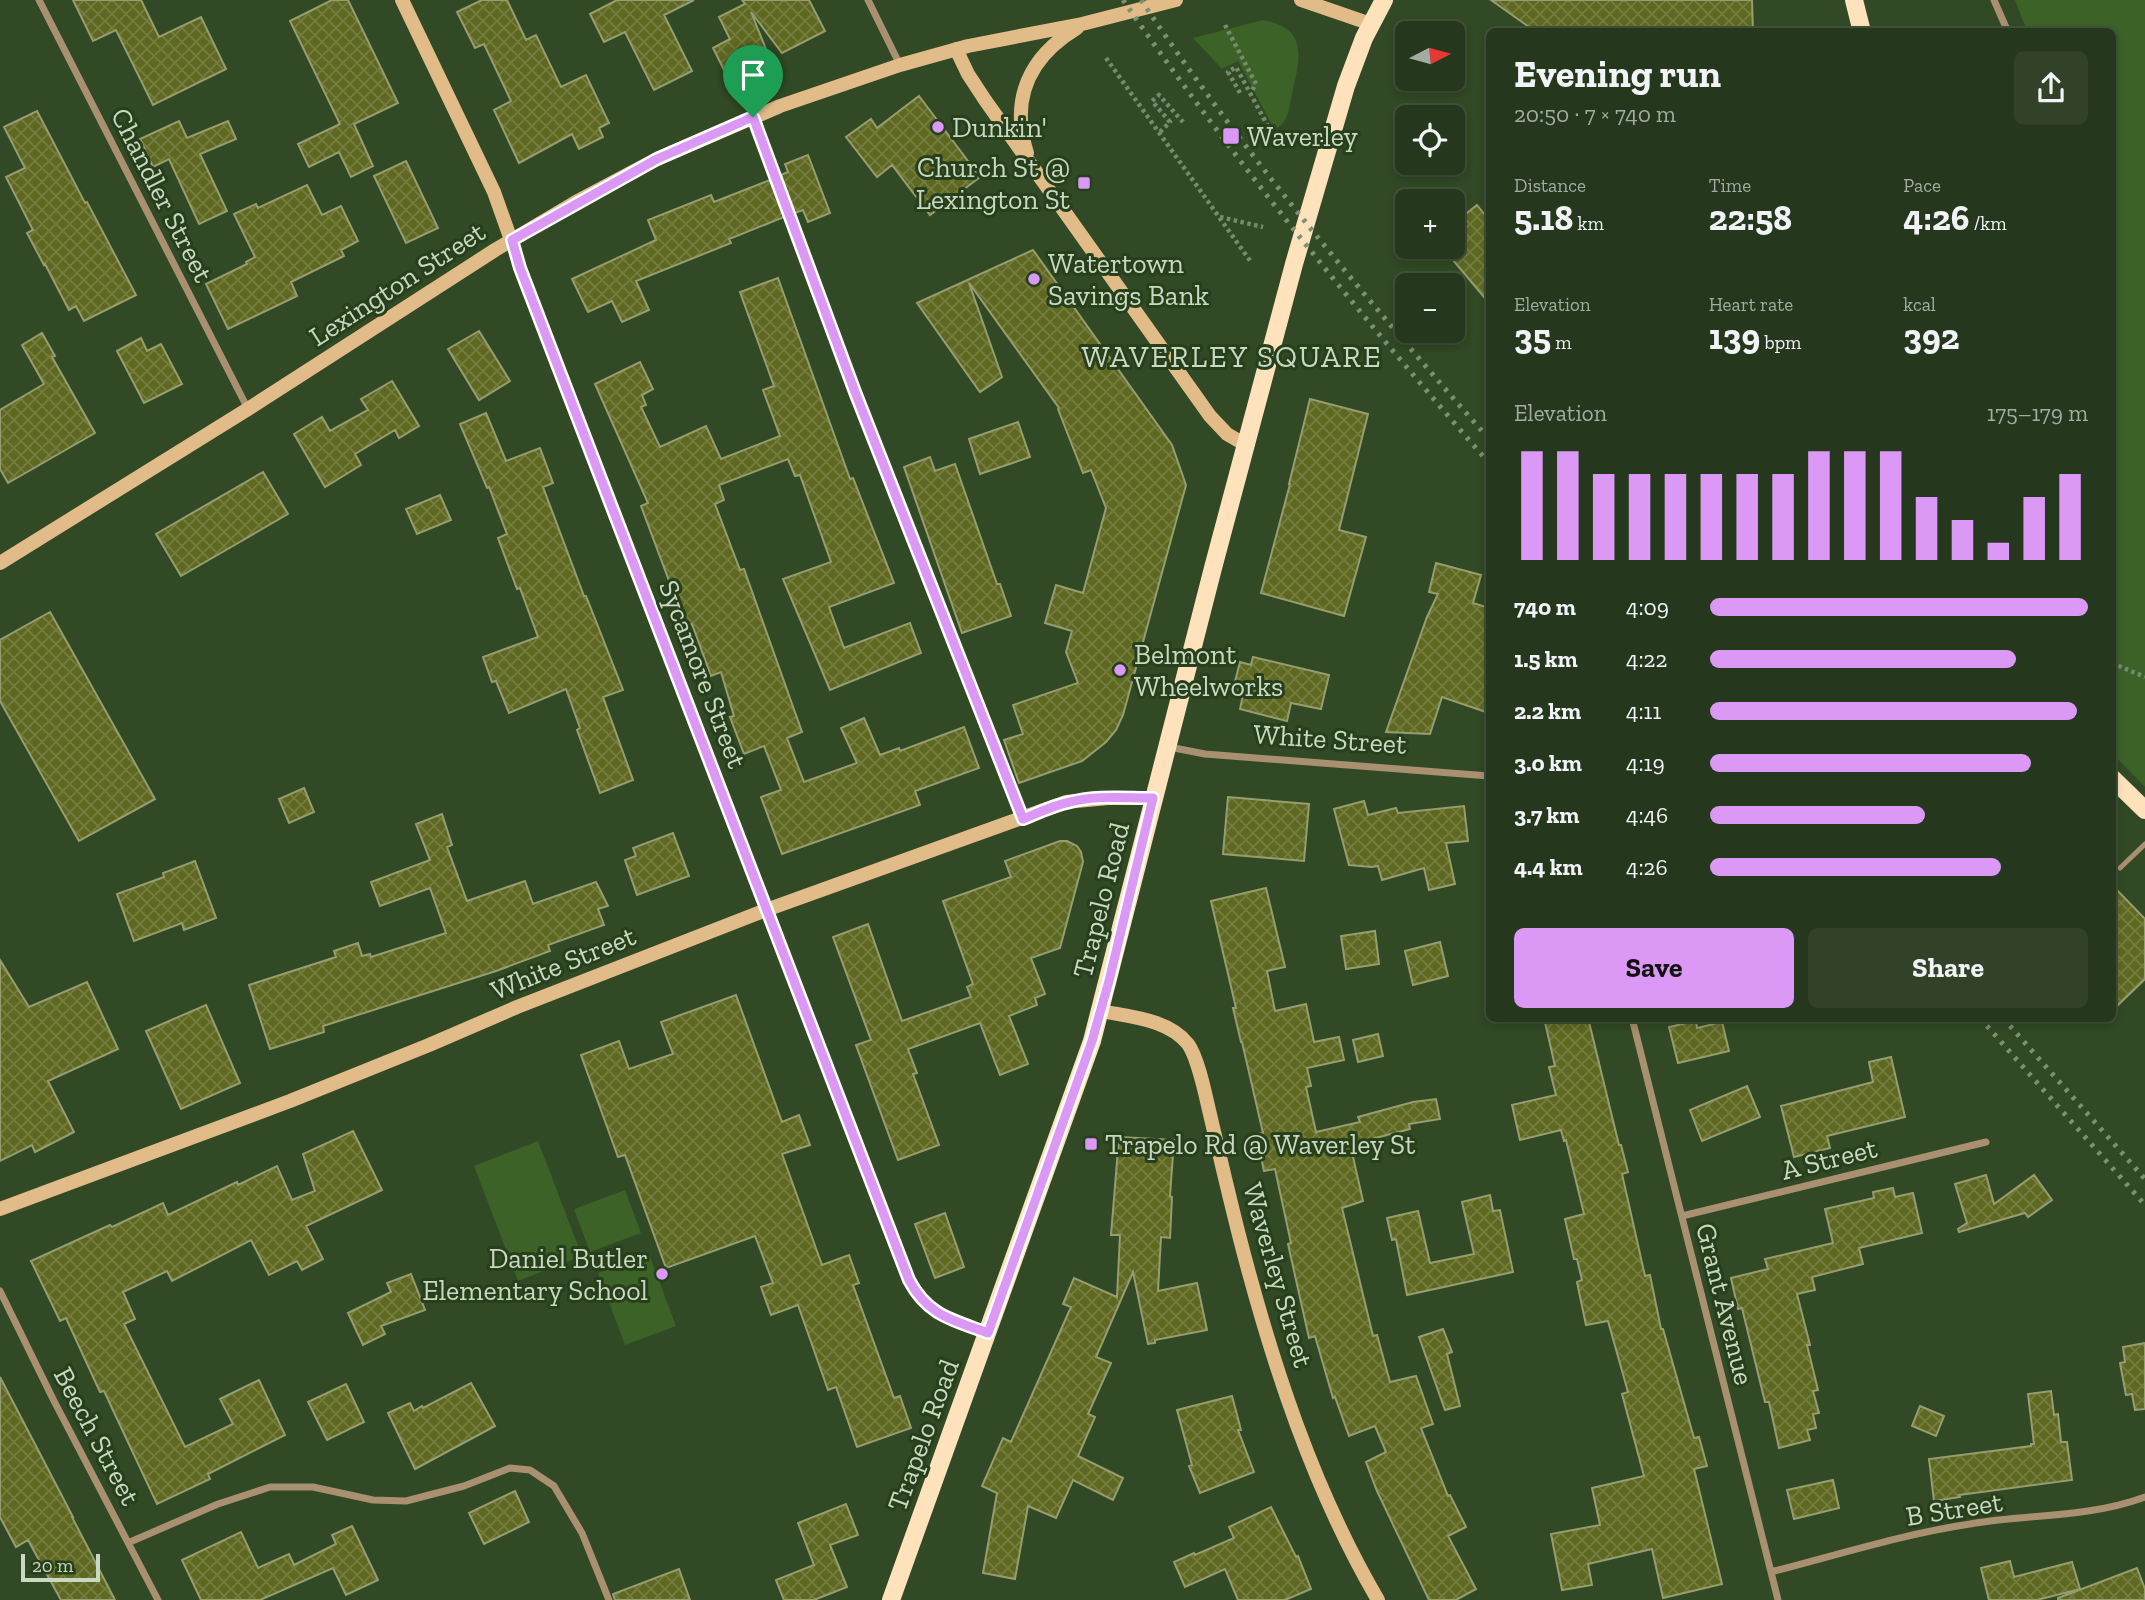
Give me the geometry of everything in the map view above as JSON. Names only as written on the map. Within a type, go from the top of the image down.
[{"type":"main road","name":"Trapelo Road","points":[[892,1600],[1078,1083],[1101,1011],[1153,798],[1294,264],[1346,86],[1371,24],[1384,0]]},
{"type":"main road","points":[[1854,0],[1861,28]]},
{"type":"main road","points":[[2116,782],[2145,810]]},
{"type":"street","name":"Chandler Street","points":[[39,0],[248,409]]},
{"type":"street","name":"Sycamore Street","points":[[402,0],[494,192],[520,268],[916,1292],[923,1303],[933,1311],[988,1333]]},
{"type":"street","points":[[867,0],[900,65]]},
{"type":"street","points":[[1301,0],[1371,24]]},
{"type":"street","points":[[1994,0],[2006,28]]},
{"type":"street","name":"Lexington Street","points":[[0,563],[512,240],[657,159],[822,90],[900,65],[956,49],[1082,24],[1172,1]]},
{"type":"street","points":[[1031,164],[1024,145],[1020,116],[1025,84],[1050,49],[1082,24]]},
{"type":"street","points":[[956,49],[974,84],[1210,416],[1227,434],[1246,445]]},
{"type":"street","points":[[753,117],[855,392],[1023,819]]},
{"type":"street","name":"White Street","points":[[1168,747],[1205,754],[1486,776]]},
{"type":"street","name":"White Street","points":[[0,1209],[290,1101],[517,1007],[766,909],[1066,802],[1108,797],[1153,798]]},
{"type":"street","name":"Waverley Street","points":[[1101,1011],[1158,1024],[1177,1032],[1190,1047],[1203,1085],[1240,1239],[1273,1356],[1335,1518],[1378,1600]]},
{"type":"street","name":"Grant Avenue","points":[[1633,1022],[1778,1600]]},
{"type":"street","name":"A Street","points":[[1682,1216],[1986,1142]]},
{"type":"street","name":"Beech Street","points":[[0,1291],[158,1600]]},
{"type":"street","points":[[130,1542],[218,1504],[270,1487],[313,1488],[373,1500],[406,1501],[464,1486],[510,1468],[530,1469],[554,1486],[582,1533],[609,1600]]},
{"type":"street","name":"B Street","points":[[1771,1572],[1928,1531],[1974,1523],[2078,1513],[2145,1497]]},
{"type":"lane","points":[[2120,868],[2145,844]]},
{"type":"path","points":[[1224,25],[1255,84],[1251,93]]},
{"type":"path","points":[[1106,58],[1251,262]]},
{"type":"path","points":[[1240,93],[1228,72],[1236,67],[1271,132],[1286,140]]},
{"type":"path","points":[[1160,132],[1170,122],[1152,101],[1159,95],[1182,122]]},
{"type":"path","points":[[1219,217],[1264,227]]},
{"type":"path","points":[[2116,665],[2145,677]]},
{"type":"green space","points":[[2015,0],[2145,0],[2145,787],[2116,757],[2116,28],[2026,28]]},
{"type":"green space","points":[[1263,20],[1288,30],[1298,47],[1297,69],[1288,113],[1277,128],[1272,125],[1238,61],[1222,69],[1193,38]]},
{"type":"green space","points":[[538,1141],[582,1256],[518,1281],[474,1166]]},
{"type":"green space","points":[[625,1190],[641,1233],[590,1252],[574,1209]]},
{"type":"green space","points":[[649,1254],[676,1326],[625,1345],[598,1273]]},
{"type":"building","points":[[73,0],[141,0],[159,37],[201,17],[226,69],[153,105],[116,30],[93,41]]},
{"type":"building","points":[[332,0],[348,0],[398,103],[354,124],[373,166],[351,177],[339,152],[309,167],[298,144],[340,124],[290,21]]},
{"type":"building","points":[[482,0],[507,0],[526,40],[536,35],[561,87],[586,75],[609,123],[599,128],[603,137],[579,149],[572,134],[519,163],[494,110],[511,101],[484,44],[475,48],[457,12]]},
{"type":"building","points":[[617,0],[694,0],[664,15],[692,71],[654,90],[625,32],[604,42],[590,14]]},
{"type":"building","points":[[742,0],[809,0],[825,31],[782,53],[751,12],[770,59],[729,80],[713,48],[730,39],[719,17],[745,4]]},
{"type":"building","points":[[1491,0],[1752,0],[1753,28],[1530,28]]},
{"type":"building","points":[[919,96],[980,177],[930,215],[892,165],[877,177],[846,137],[871,119],[877,128]]},
{"type":"building","points":[[37,111],[136,295],[84,321],[76,306],[69,310],[44,265],[27,233],[33,230],[6,177],[25,168],[4,127]]},
{"type":"building","points":[[179,121],[187,138],[228,121],[236,139],[200,154],[227,211],[199,224],[169,159],[153,167],[140,139]]},
{"type":"building","points":[[808,155],[830,213],[808,222],[803,210],[795,213],[781,175],[788,172],[785,164]]},
{"type":"building","points":[[406,161],[438,228],[406,243],[374,176]]},
{"type":"building","points":[[770,180],[784,217],[729,239],[731,243],[636,281],[649,310],[622,322],[612,301],[588,312],[572,279],[656,240],[648,220],[711,195],[714,202]]},
{"type":"building","points":[[307,185],[322,215],[341,206],[358,241],[341,250],[344,256],[291,282],[297,296],[228,329],[206,284],[247,264],[246,262],[255,257],[234,214],[256,204],[258,208]]},
{"type":"building","points":[[1477,205],[1486,216],[1486,299],[1452,259],[1465,259],[1465,215]]},
{"type":"building","points":[[1033,250],[1172,445],[1186,485],[1123,715],[1116,730],[1106,742],[1082,761],[1019,783],[1004,740],[1023,734],[1013,705],[1078,683],[1066,652],[1072,631],[1045,623],[1056,585],[1083,593],[1106,508],[1091,470],[1083,473],[1059,408],[969,283],[1002,377],[980,392],[917,303]]},
{"type":"building","points":[[778,278],[850,479],[853,478],[894,583],[829,607],[844,648],[910,623],[921,653],[830,690],[783,579],[831,562],[800,475],[795,476],[788,459],[719,485],[724,500],[715,504],[740,570],[744,569],[802,732],[787,738],[804,782],[857,763],[841,728],[864,718],[880,755],[899,748],[900,751],[964,727],[979,768],[915,791],[920,805],[782,854],[761,797],[781,790],[764,746],[744,754],[730,717],[734,716],[721,672],[711,676],[692,624],[686,626],[641,506],[648,503],[595,384],[640,362],[653,389],[642,395],[646,405],[641,407],[660,447],[706,426],[721,459],[780,436],[763,390],[774,386],[740,292]]},
{"type":"building","points":[[479,331],[510,381],[479,400],[448,349]]},
{"type":"building","points":[[42,333],[55,356],[52,357],[95,433],[8,483],[0,469],[0,410],[44,384],[22,345]]},
{"type":"building","points":[[141,338],[147,351],[161,344],[182,384],[144,403],[117,351]]},
{"type":"building","points":[[392,381],[419,426],[399,438],[395,430],[355,454],[361,465],[325,487],[294,434],[322,417],[330,431],[368,410],[361,399]]},
{"type":"building","points":[[1310,399],[1368,414],[1339,530],[1366,537],[1344,616],[1261,593]]},
{"type":"building","points":[[486,413],[506,461],[540,448],[553,483],[543,487],[623,690],[603,697],[633,780],[600,793],[577,730],[580,728],[566,689],[509,713],[496,681],[492,682],[483,657],[538,637],[498,538],[507,534],[460,424]]},
{"type":"building","points":[[1018,422],[1030,457],[980,474],[969,439]]},
{"type":"building","points":[[930,457],[935,471],[955,464],[1011,616],[962,633],[904,467]]},
{"type":"building","points":[[263,472],[288,514],[181,576],[156,534]]},
{"type":"building","points":[[440,495],[451,520],[417,534],[406,509]]},
{"type":"building","points":[[1436,563],[1481,575],[1473,603],[1486,607],[1486,712],[1442,697],[1430,734],[1386,732],[1427,617],[1438,594],[1429,592]]},
{"type":"building","points":[[50,612],[155,799],[79,841],[0,701],[0,640]]},
{"type":"building","points":[[1253,657],[1329,675],[1321,709],[1291,703],[1287,721],[1240,709],[1243,695],[1232,693],[1240,662],[1251,665]]},
{"type":"building","points":[[304,788],[314,812],[289,823],[279,799]]},
{"type":"building","points":[[1228,797],[1309,804],[1304,861],[1223,854]]},
{"type":"building","points":[[1364,801],[1368,815],[1396,808],[1398,813],[1464,806],[1468,841],[1446,843],[1455,884],[1429,890],[1424,868],[1382,880],[1378,866],[1349,865],[1334,809]]},
{"type":"building","points":[[442,814],[452,845],[447,847],[467,901],[525,881],[533,904],[596,882],[608,906],[598,909],[604,925],[548,945],[550,951],[323,1026],[324,1032],[270,1049],[249,985],[336,957],[334,951],[358,943],[362,956],[370,954],[371,957],[446,933],[430,888],[380,906],[371,882],[430,860],[416,824]]},
{"type":"building","points":[[673,833],[689,876],[637,895],[625,860],[636,856],[633,848]]},
{"type":"building","points":[[1060,841],[1077,846],[1083,862],[1060,948],[1031,958],[1045,994],[1035,998],[1037,1005],[1009,1016],[1028,1064],[1000,1075],[980,1023],[908,1049],[917,1073],[913,1074],[939,1145],[898,1160],[856,1045],[871,1040],[833,937],[868,924],[902,1021],[971,997],[967,987],[973,984],[943,901],[1011,877],[1005,861]]},
{"type":"building","points":[[195,861],[216,918],[184,930],[182,923],[134,941],[117,894],[164,877],[163,873]]},
{"type":"building","points":[[1266,888],[1285,967],[1267,971],[1275,1011],[1306,1004],[1314,1042],[1339,1037],[1344,1060],[1307,1068],[1311,1086],[1306,1087],[1316,1132],[1360,1122],[1358,1117],[1413,1102],[1436,1099],[1440,1119],[1409,1124],[1410,1129],[1364,1141],[1365,1145],[1351,1148],[1363,1201],[1342,1208],[1373,1336],[1377,1335],[1390,1382],[1416,1376],[1433,1424],[1421,1428],[1448,1496],[1450,1495],[1466,1527],[1448,1536],[1476,1589],[1456,1600],[1429,1600],[1377,1491],[1366,1462],[1386,1452],[1375,1426],[1349,1436],[1335,1397],[1333,1398],[1315,1336],[1309,1338],[1275,1169],[1264,1171],[1256,1134],[1263,1133],[1211,901]]},
{"type":"building","points":[[2116,889],[2145,919],[2145,979],[2116,1007]]},
{"type":"building","points":[[1375,931],[1379,964],[1346,969],[1341,936]]},
{"type":"building","points":[[1440,942],[1448,976],[1413,985],[1405,951]]},
{"type":"building","points":[[0,960],[29,1007],[87,982],[118,1049],[48,1081],[74,1132],[35,1152],[32,1145],[0,1161]]},
{"type":"building","points":[[736,995],[782,1122],[799,1115],[810,1145],[782,1154],[822,1265],[849,1255],[859,1283],[853,1285],[894,1398],[900,1396],[911,1428],[857,1447],[836,1387],[828,1390],[798,1305],[771,1315],[761,1287],[773,1283],[755,1236],[666,1268],[625,1155],[618,1157],[581,1055],[619,1041],[629,1069],[673,1054],[661,1022]]},
{"type":"building","points":[[206,1005],[240,1083],[181,1109],[146,1031]]},
{"type":"building","points":[[1545,1022],[1589,1022],[1628,1172],[1622,1174],[1645,1276],[1650,1275],[1661,1329],[1694,1438],[1699,1437],[1707,1466],[1694,1469],[1722,1584],[1663,1598],[1652,1549],[1588,1564],[1592,1585],[1562,1590],[1551,1534],[1600,1525],[1592,1488],[1644,1476],[1622,1394],[1628,1392],[1608,1321],[1586,1325],[1577,1282],[1582,1280],[1565,1219],[1584,1214],[1566,1140],[1564,1141],[1561,1130],[1520,1140],[1512,1105],[1556,1095],[1549,1067],[1555,1066]]},
{"type":"building","points":[[1696,1022],[1697,1028],[1722,1022],[1729,1051],[1678,1063],[1669,1027]]},
{"type":"building","points":[[1378,1034],[1383,1056],[1358,1062],[1353,1040]]},
{"type":"building","points":[[1891,1057],[1905,1117],[1827,1136],[1830,1148],[1794,1157],[1781,1106],[1873,1082],[1869,1062]]},
{"type":"building","points":[[1747,1086],[1760,1117],[1702,1141],[1690,1110]]},
{"type":"building","points":[[353,1131],[382,1190],[306,1226],[323,1259],[302,1270],[297,1261],[269,1275],[251,1240],[172,1281],[167,1271],[123,1292],[135,1319],[124,1324],[185,1447],[233,1424],[220,1399],[259,1380],[285,1435],[208,1474],[210,1479],[157,1504],[104,1391],[100,1392],[66,1318],[60,1321],[31,1261],[163,1203],[168,1215],[277,1166],[292,1200],[315,1191],[303,1154]]},
{"type":"building","points":[[1119,1137],[1174,1140],[1170,1238],[1161,1237],[1158,1291],[1197,1283],[1207,1330],[1155,1340],[1155,1343],[1148,1344],[1133,1272],[1096,1357],[1111,1363],[1088,1414],[1095,1417],[1078,1456],[1123,1478],[1113,1500],[1073,1480],[1056,1518],[1028,1506],[1015,1579],[983,1573],[997,1493],[982,1486],[1003,1438],[1011,1442],[1071,1307],[1063,1304],[1074,1278],[1117,1297],[1120,1235],[1111,1235]]},
{"type":"building","points":[[1986,1175],[1994,1204],[2034,1175],[2052,1200],[2028,1217],[2025,1213],[1959,1232],[1958,1229],[1967,1223],[1955,1184]]},
{"type":"building","points":[[1893,1188],[1895,1197],[1913,1193],[1922,1233],[1859,1248],[1863,1264],[1812,1277],[1815,1290],[1797,1294],[1810,1345],[1807,1345],[1818,1390],[1813,1391],[1819,1413],[1813,1414],[1816,1428],[1807,1430],[1810,1440],[1779,1448],[1769,1402],[1765,1402],[1742,1308],[1738,1309],[1731,1278],[1768,1269],[1765,1259],[1833,1243],[1825,1209],[1874,1198],[1873,1192]]},
{"type":"building","points":[[1490,1195],[1493,1211],[1500,1210],[1513,1272],[1407,1295],[1396,1239],[1392,1240],[1387,1218],[1418,1211],[1430,1263],[1474,1254],[1462,1202]]},
{"type":"building","points":[[945,1213],[964,1267],[935,1278],[915,1224]]},
{"type":"building","points":[[411,1274],[425,1310],[381,1326],[385,1334],[363,1345],[348,1313],[391,1292],[387,1283]]},
{"type":"building","points":[[1443,1329],[1452,1352],[1447,1354],[1460,1406],[1445,1410],[1419,1337]]},
{"type":"building","points":[[2145,1343],[2145,1409],[2135,1410],[2132,1394],[2126,1395],[2120,1363],[2125,1362],[2123,1347]]},
{"type":"building","points":[[0,1377],[115,1600],[61,1600],[28,1540],[16,1547],[0,1517]]},
{"type":"building","points":[[471,1383],[495,1426],[415,1469],[388,1413],[410,1403],[414,1411],[422,1406],[423,1408]]},
{"type":"building","points":[[346,1384],[364,1422],[327,1440],[308,1402]]},
{"type":"building","points":[[2051,1391],[2054,1415],[2058,1414],[2061,1442],[2067,1442],[2072,1480],[1959,1495],[1960,1497],[1934,1501],[1929,1459],[2031,1446],[2034,1444],[2028,1394]]},
{"type":"building","points":[[1232,1396],[1241,1430],[1238,1430],[1254,1472],[1200,1493],[1189,1466],[1192,1465],[1177,1410]]},
{"type":"building","points":[[1920,1406],[1944,1416],[1936,1436],[1912,1426]]},
{"type":"building","points":[[1833,1480],[1839,1508],[1794,1519],[1787,1490]]},
{"type":"building","points":[[515,1491],[529,1522],[484,1544],[469,1513]]},
{"type":"building","points":[[846,1504],[858,1535],[830,1545],[847,1587],[814,1600],[784,1600],[776,1580],[814,1565],[798,1523]]},
{"type":"building","points":[[1271,1507],[1296,1557],[1298,1556],[1311,1589],[1285,1600],[1238,1600],[1225,1569],[1185,1587],[1174,1562],[1234,1538],[1229,1527]]},
{"type":"building","points":[[352,1526],[378,1580],[346,1595],[333,1568],[260,1600],[201,1600],[182,1560],[241,1532],[258,1568],[289,1554],[294,1565],[336,1544],[332,1535]]},
{"type":"building","points":[[2010,1561],[2014,1577],[2072,1562],[2080,1589],[2037,1600],[1989,1600],[1981,1568]]},
{"type":"building","points":[[2137,1568],[2145,1589],[2145,1600],[2058,1600],[2058,1598]]},
{"type":"building","points":[[679,1569],[690,1600],[615,1600],[613,1594]]},
{"type":"railway","points":[[1123,0],[1209,120],[1299,236],[1486,460]]},
{"type":"railway","points":[[1141,0],[1264,170],[1397,333],[1486,436]]},
{"type":"railway","points":[[1984,1022],[2145,1205]]},
{"type":"railway","points":[[2007,1022],[2145,1179]]},
{"type":"place","name":"Dunkin'","points":[[938,127]]},
{"type":"place","name":"Waverley","points":[[1231,136]]},
{"type":"place","name":"Church St @ Lexington St","points":[[1084,183]]},
{"type":"place","name":"Watertown Savings Bank","points":[[1034,279]]},
{"type":"place","name":"Belmont Wheelworks","points":[[1120,670]]},
{"type":"place","name":"Trapelo Rd @ Waverley St","points":[[1091,1144]]},
{"type":"place","name":"Daniel Butler Elementary School","points":[[662,1274]]},
{"type":"district","name":"WAVERLEY SQUARE","points":[[1232,357]]},
{"type":"route","points":[[753,117],[855,392],[1023,819],[1066,802],[1108,797],[1153,798],[1092,1041],[988,1333],[933,1311],[923,1303],[909,1280],[520,268],[512,240],[657,159],[753,117]]}]
